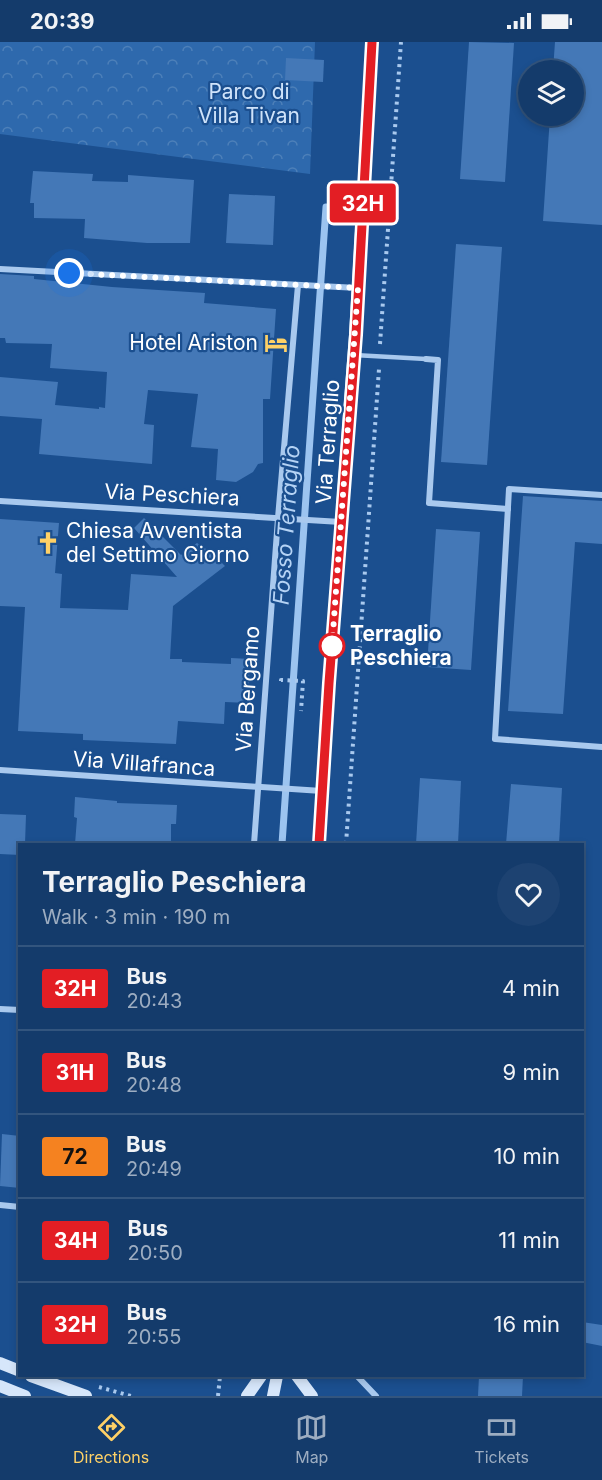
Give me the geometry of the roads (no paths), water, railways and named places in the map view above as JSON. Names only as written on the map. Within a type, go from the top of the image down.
[{"type":"main road","name":"Via Terraglio","points":[[319,843],[354,355],[372,42]]},
{"type":"main road","points":[[0,1363],[18,1370]]},
{"type":"main road","points":[[34,1377],[86,1396]]},
{"type":"main road","points":[[247,1396],[260,1377]]},
{"type":"main road","points":[[273,1396],[277,1377]]},
{"type":"main road","points":[[297,1377],[300,1396]]},
{"type":"main road","points":[[298,1377],[312,1396]]},
{"type":"main road","points":[[0,1386],[25,1396]]},
{"type":"street","points":[[0,269],[358,288]]},
{"type":"street","name":"Via Bergamo","points":[[254,843],[298,285]]},
{"type":"street","points":[[426,359],[438,360],[429,503],[508,509]]},
{"type":"street","points":[[602,495],[509,489],[495,738],[602,747]]},
{"type":"street","name":"Via Peschiera","points":[[0,501],[341,522]]},
{"type":"street","name":"Via Villafranca","points":[[0,770],[322,791]]},
{"type":"street","points":[[0,1009],[18,1010]]},
{"type":"street","points":[[0,1205],[18,1206]]},
{"type":"street","points":[[358,1377],[376,1396]]},
{"type":"lane","points":[[354,355],[426,359]]},
{"type":"waterway","name":"Fosso Terraglio","points":[[282,843],[326,207]]},
{"type":"place","name":"Hotel Ariston","points":[[276,343]]},
{"type":"place","name":"Chiesa Avventista del Settimo Giorno","points":[[48,543]]},
{"type":"place","name":"Terraglio Peschiera","points":[[332,646]]},
{"type":"park label","name":"Parco di Villa Tivan","points":[[249,104]]}]
